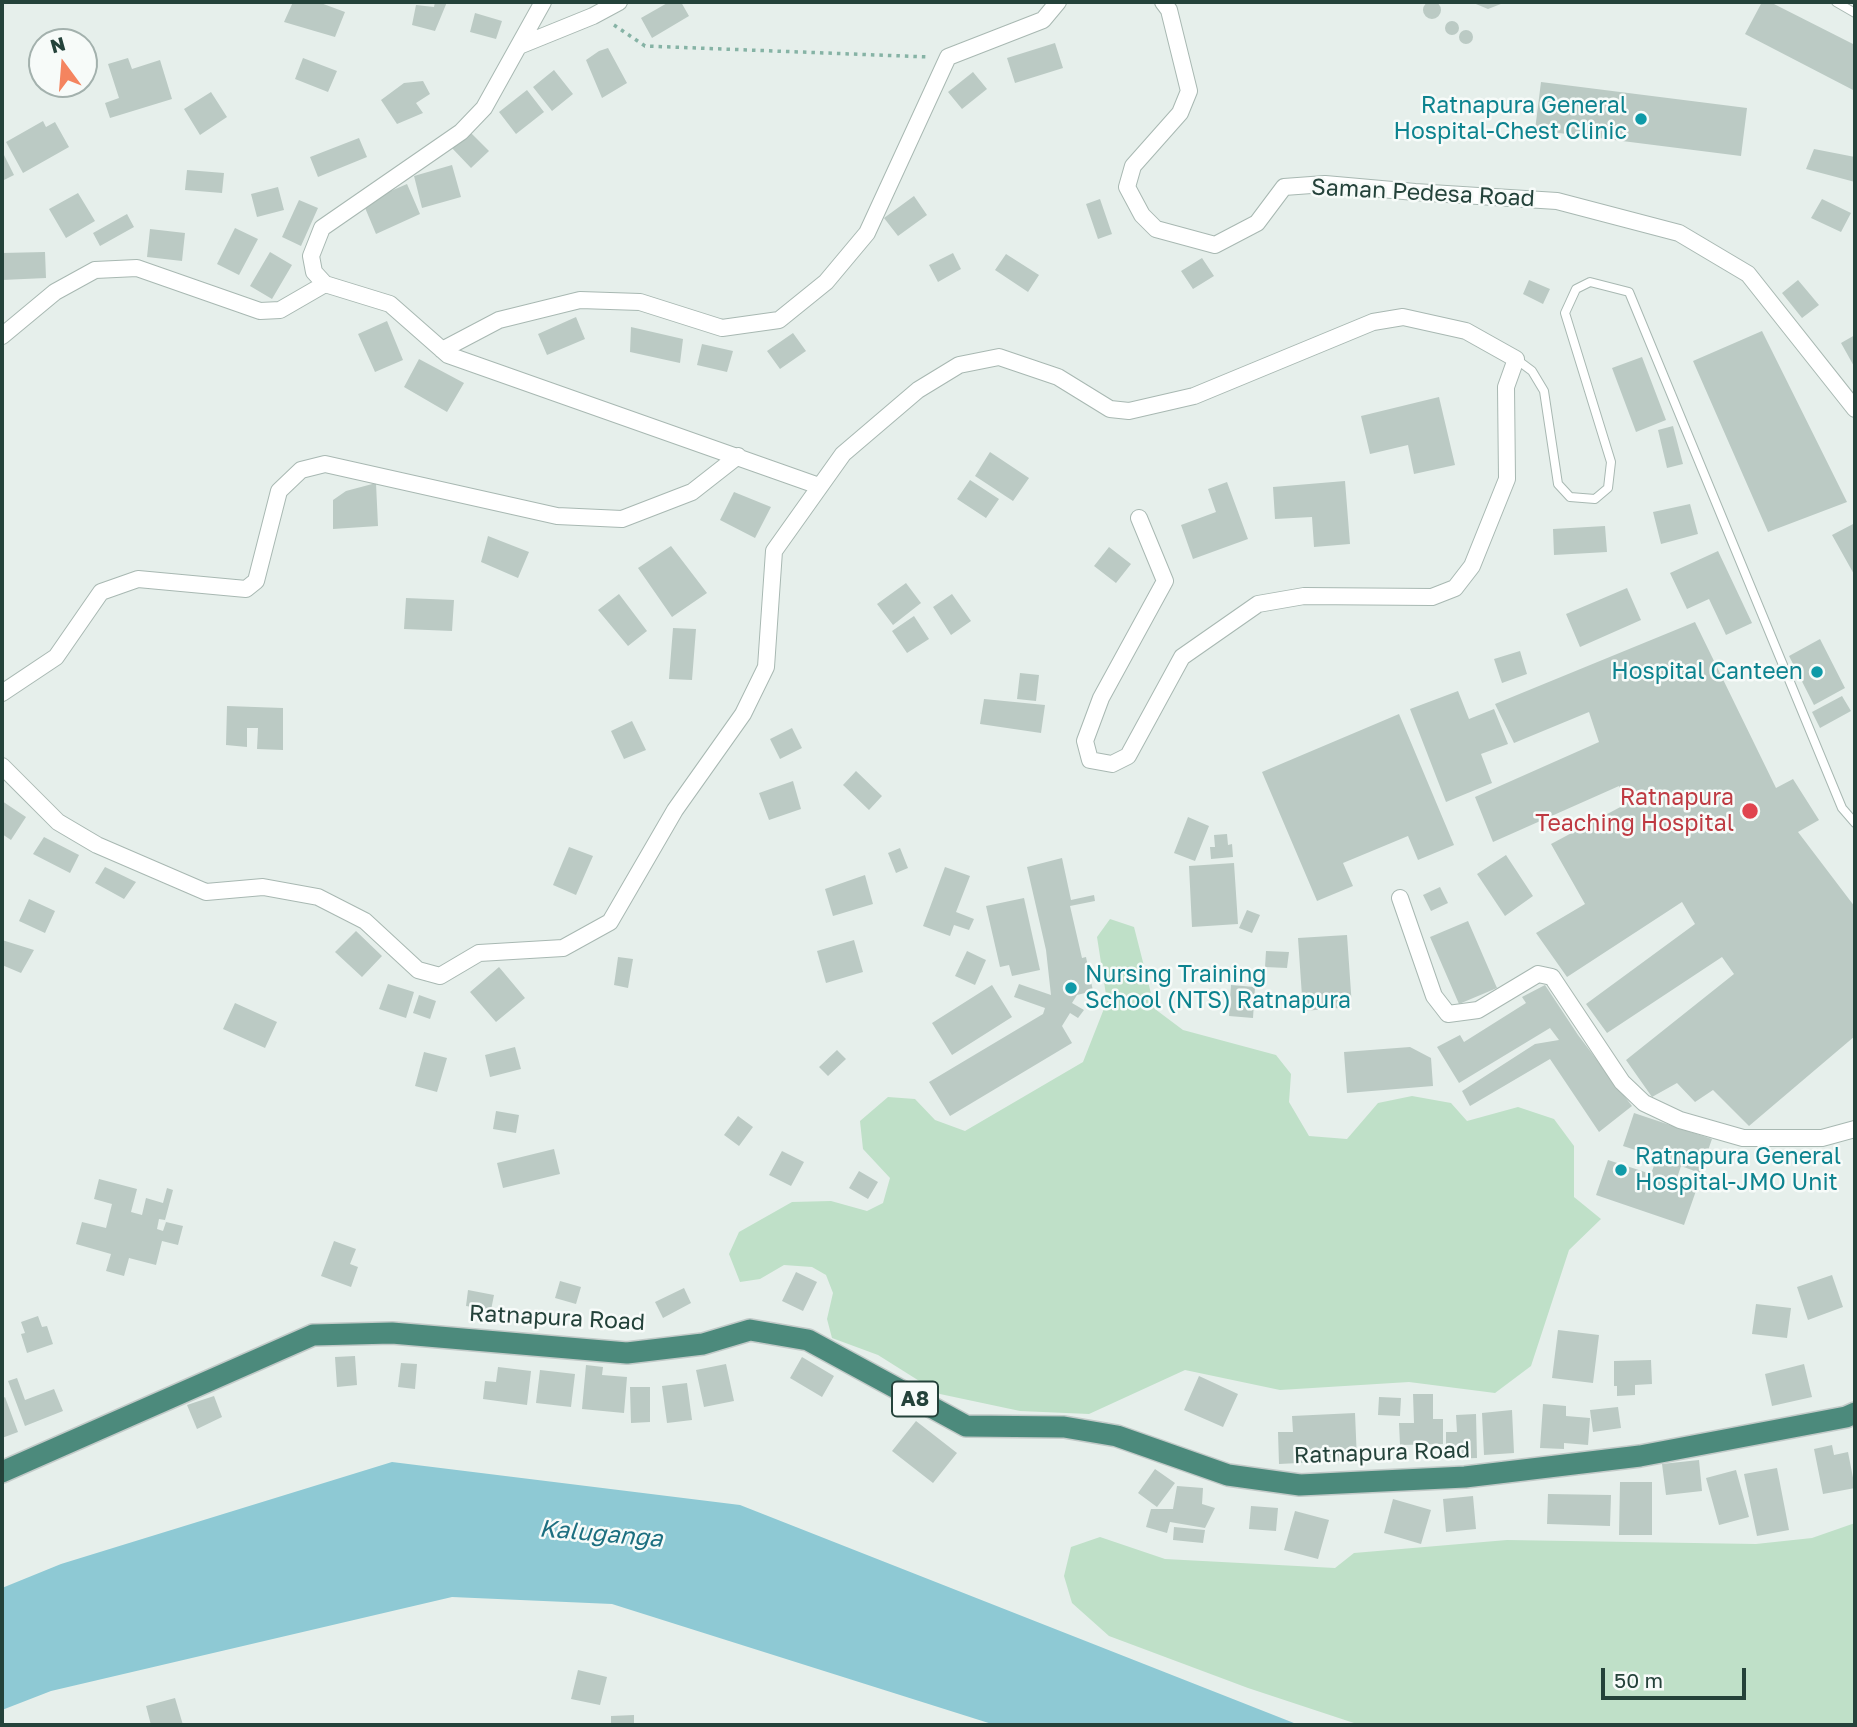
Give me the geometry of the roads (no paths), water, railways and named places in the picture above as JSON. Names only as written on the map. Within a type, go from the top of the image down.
[{"type":"highway","name":"Ratnapura Road","points":[[2,1472],[313,1335],[392,1333],[627,1353],[704,1344],[750,1330],[808,1339],[966,1426],[1064,1427],[1116,1436],[1228,1475],[1300,1485],[1465,1477],[1640,1456],[1846,1417],[1855,1413]]},
{"type":"street","points":[[543,2],[484,108],[461,132],[323,229],[311,256],[314,272],[325,284],[390,303],[442,350],[461,360],[818,486]]},
{"type":"street","points":[[519,46],[620,2]]},
{"type":"street","points":[[442,350],[499,320],[580,300],[640,302],[722,328],[779,320],[825,282],[867,233],[948,57],[1043,20],[1058,2]]},
{"type":"street","name":"Saman Pedesa Road","points":[[1163,2],[1168,10],[1189,92],[1180,113],[1133,166],[1127,187],[1142,215],[1156,229],[1215,245],[1257,223],[1284,187],[1325,184],[1557,201],[1679,233],[1748,274],[1855,409]]},
{"type":"street","points":[[2,336],[55,292],[95,270],[136,268],[260,311],[280,310],[325,284]]},
{"type":"street","points":[[2,766],[58,822],[97,845],[206,892],[264,887],[318,897],[365,921],[418,970],[440,976],[479,953],[564,948],[610,922],[675,810],[743,714],[766,667],[774,551],[843,454],[918,390],[959,365],[999,357],[1058,377],[1110,410],[1129,411],[1194,396],[1373,322],[1404,317],[1466,331],[1516,359],[1506,387],[1507,479],[1472,566],[1455,588],[1432,597],[1304,596],[1258,604],[1182,657],[1128,756],[1112,764],[1090,760],[1085,741],[1101,698],[1165,581],[1139,518]]},
{"type":"street","points":[[2,693],[56,657],[102,592],[138,579],[246,589],[256,581],[279,491],[301,470],[325,464],[557,516],[622,519],[692,492],[738,456]]},
{"type":"street","points":[[1400,898],[1434,996],[1448,1014],[1478,1010],[1538,974],[1552,977],[1622,1082],[1644,1103],[1680,1120],[1744,1138],[1822,1138],[1855,1129]]},
{"type":"lane","points":[[1836,2],[1855,13]]},
{"type":"lane","points":[[1516,359],[1532,371],[1544,391],[1558,484],[1570,497],[1595,499],[1608,488],[1611,462],[1565,313],[1576,289],[1590,282],[1629,292],[1842,808],[1855,822]]},
{"type":"water","name":"Kaluganga","points":[[392,1462],[740,1505],[1299,1725],[995,1725],[612,1604],[452,1597],[51,1691],[2,1710],[2,1588],[61,1564]]},
{"type":"place","name":"Ratnapura General Hospital-Chest Clinic","points":[[1641,119]]},
{"type":"place","name":"Hospital Canteen","points":[[1817,672]]},
{"type":"place","name":"Ratnapura Teaching Hospital","points":[[1750,811]]},
{"type":"place","name":"Nursing Training School (NTS) Ratnapura","points":[[1071,988]]},
{"type":"place","name":"Ratnapura General Hospital-JMO Unit","points":[[1621,1170]]}]
